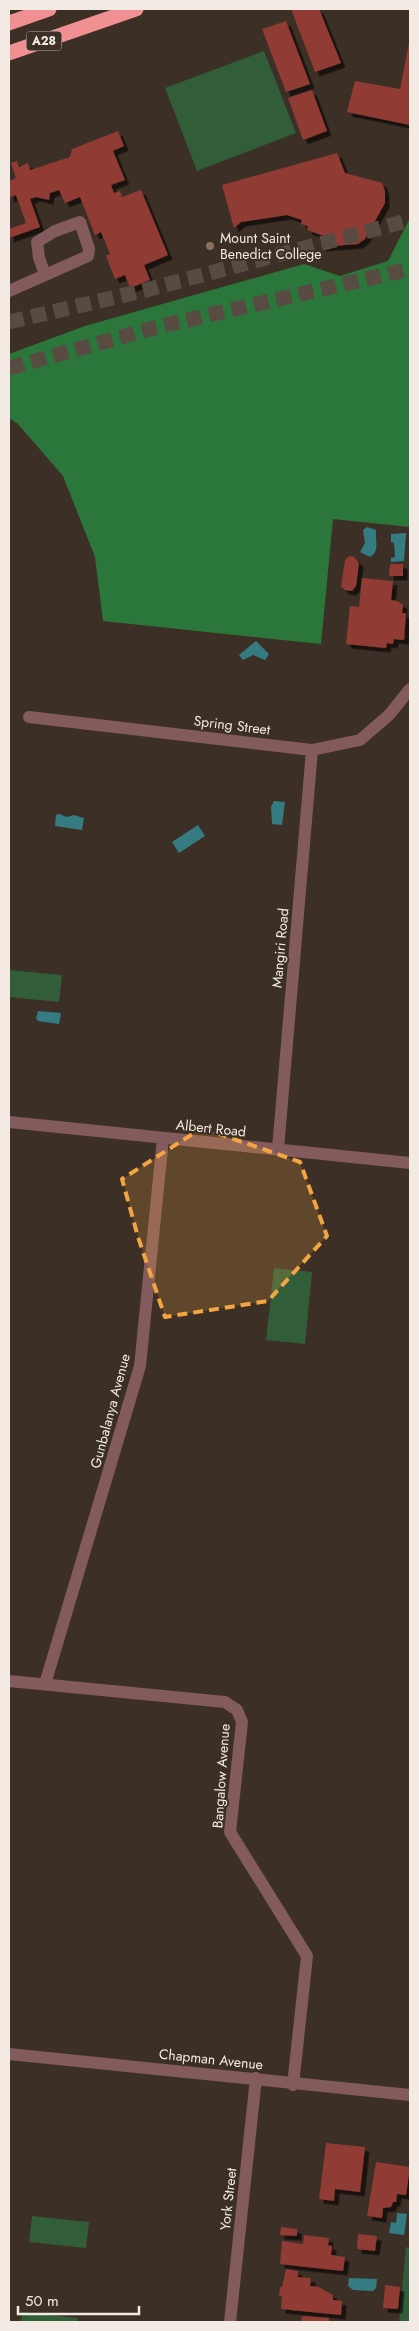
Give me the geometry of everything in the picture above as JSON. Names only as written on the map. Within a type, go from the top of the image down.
[{"type":"highway","name":"A28","points":[[9,23],[49,9]]},
{"type":"highway","name":"A28","points":[[9,53],[136,9]]},
{"type":"street","points":[[9,291],[88,256],[89,249],[80,222],[55,231],[37,242],[39,258],[45,274]]},
{"type":"street","name":"Spring Street","points":[[28,717],[312,750],[360,740],[389,715],[410,689]]},
{"type":"street","name":"Mangiri Road","points":[[278,1150],[312,750]]},
{"type":"street","name":"Albert Road","points":[[9,1122],[410,1163]]},
{"type":"street","name":"Gunbalanya Avenue","points":[[45,1684],[140,1366],[163,1138]]},
{"type":"street","name":"Bangalow Avenue","points":[[9,1680],[225,1702],[237,1710],[242,1722],[230,1832],[307,1956],[293,2085]]},
{"type":"street","name":"Chapman Avenue","points":[[9,2054],[256,2078],[293,2085],[410,2095]]},
{"type":"street","name":"York Street","points":[[230,2322],[256,2078]]},
{"type":"highlighted area","points":[[202,1128],[300,1162],[327,1236],[268,1301],[165,1317],[138,1237],[122,1179]]},
{"type":"green space","points":[[264,51],[296,133],[197,171],[165,88]]},
{"type":"green space","points":[[410,218],[410,527],[333,519],[321,644],[103,621],[95,557],[63,476],[18,424],[9,418],[9,354],[85,326],[304,264],[340,276],[388,261]]},
{"type":"green space","points":[[9,970],[62,975],[59,1002],[9,997]]},
{"type":"green space","points":[[274,1268],[312,1272],[305,1344],[266,1340]]},
{"type":"green space","points":[[32,2216],[89,2222],[86,2248],[29,2242]]},
{"type":"green space","points":[[406,2247],[410,2248],[410,2322],[399,2322]]},
{"type":"green space","points":[[22,2312],[78,2318],[78,2322],[21,2322]]},
{"type":"water","points":[[367,527],[376,530],[376,549],[370,557],[360,552],[365,543],[363,530]]},
{"type":"water","points":[[406,533],[404,561],[391,562],[391,558],[395,557],[391,534]]},
{"type":"water","points":[[256,641],[269,654],[265,660],[253,655],[243,660],[239,655]]},
{"type":"water","points":[[274,801],[285,802],[282,825],[272,824],[271,807]]},
{"type":"water","points":[[59,814],[67,817],[74,815],[84,818],[82,830],[55,826],[56,815]]},
{"type":"water","points":[[198,825],[205,836],[179,853],[172,842]]},
{"type":"water","points":[[38,1011],[61,1013],[59,1024],[38,1021],[36,1018]]},
{"type":"water","points":[[397,2213],[407,2214],[404,2235],[389,2233],[391,2222],[396,2223]]},
{"type":"water","points":[[349,2278],[377,2279],[376,2288],[373,2291],[353,2290],[348,2286]]},
{"type":"building","points":[[291,9],[319,9],[341,63],[315,72]]},
{"type":"building","points":[[286,21],[310,84],[286,92],[262,29]]},
{"type":"building","points":[[409,43],[410,125],[347,112],[355,81],[400,89]]},
{"type":"building","points":[[312,90],[327,131],[303,140],[288,98]]},
{"type":"building","points":[[118,131],[124,146],[113,151],[125,180],[111,185],[114,193],[120,191],[122,197],[141,190],[168,255],[144,265],[150,280],[130,288],[125,275],[115,279],[106,256],[110,254],[101,232],[95,235],[80,197],[65,203],[59,190],[50,193],[49,200],[36,197],[30,199],[40,227],[9,238],[9,229],[26,223],[16,195],[9,198],[9,181],[16,178],[11,163],[17,161],[19,167],[28,163],[30,170],[70,157],[72,149]]},
{"type":"building","points":[[337,153],[345,173],[382,183],[385,191],[385,203],[365,239],[358,244],[321,247],[324,236],[307,230],[308,226],[301,224],[302,220],[287,215],[241,222],[234,228],[222,185]]},
{"type":"building","points":[[349,556],[354,557],[359,563],[356,586],[352,591],[345,590],[341,586],[345,560]]},
{"type":"building","points":[[390,564],[403,564],[403,576],[389,576]]},
{"type":"building","points":[[362,578],[393,581],[391,600],[403,605],[402,613],[406,613],[404,640],[394,639],[393,644],[387,643],[386,648],[346,644],[350,606],[359,607]]},
{"type":"building","points":[[326,2143],[365,2147],[360,2192],[335,2189],[334,2201],[319,2199]]},
{"type":"building","points":[[376,2162],[410,2167],[406,2195],[397,2194],[396,2202],[393,2202],[391,2207],[383,2208],[382,2218],[367,2216]]},
{"type":"building","points":[[281,2227],[297,2229],[297,2236],[280,2235]]},
{"type":"building","points":[[358,2234],[377,2236],[375,2251],[357,2249]]},
{"type":"building","points":[[304,2235],[329,2238],[328,2245],[332,2246],[331,2255],[345,2257],[343,2271],[280,2264],[282,2241],[303,2244]]},
{"type":"building","points":[[286,2269],[298,2271],[298,2277],[311,2278],[310,2286],[319,2287],[333,2295],[333,2300],[342,2301],[341,2315],[281,2309],[282,2296],[279,2296],[280,2287],[282,2287]]},
{"type":"building","points":[[385,2285],[400,2287],[398,2309],[383,2308]]},
{"type":"building","points":[[302,2316],[329,2318],[329,2322],[301,2322]]},
{"type":"tunnel","points":[[9,322],[142,291],[410,220]]},
{"type":"tunnel","points":[[9,368],[161,326],[410,269]]},
{"type":"place","name":"Mount Saint Benedict College","points":[[210,246]]}]
